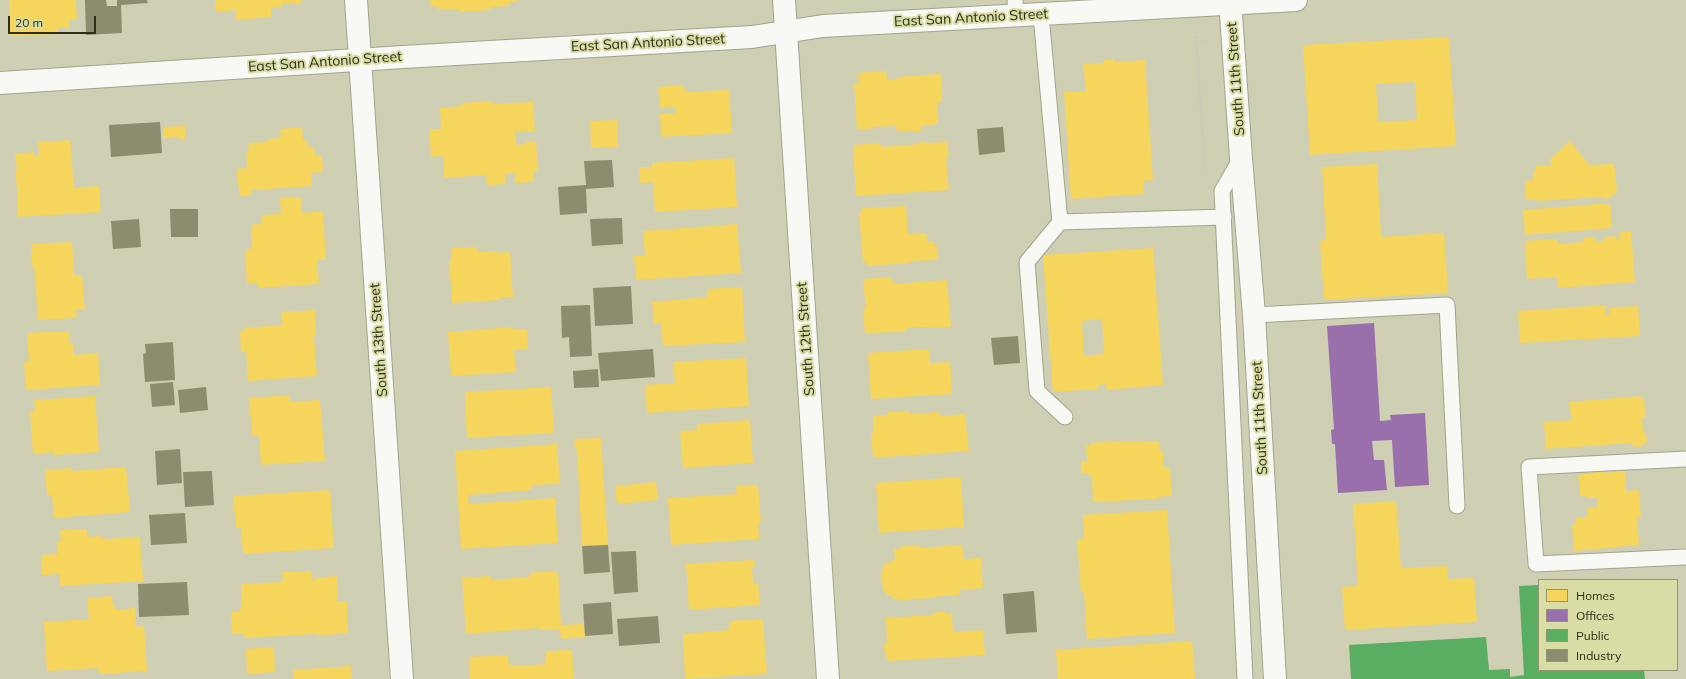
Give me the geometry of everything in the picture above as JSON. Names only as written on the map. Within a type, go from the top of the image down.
[{"type":"street","name":"South 13th Street","points":[[356,0],[402,679]]},
{"type":"street","name":"South 12th Street","points":[[784,0],[828,679]]},
{"type":"street","name":"East San Antonio Street","points":[[0,83],[752,37],[823,26],[1016,8],[1042,15],[1230,2],[1296,0]]},
{"type":"street","name":"South 11th Street","points":[[1230,2],[1254,315],[1275,679]]},
{"type":"lane","points":[[1042,15],[1060,222],[1027,262],[1037,391],[1065,417]]},
{"type":"lane","points":[[1222,191],[1241,158]]},
{"type":"lane","name":"South 11th Street","points":[[1222,191],[1245,679]]},
{"type":"lane","points":[[1060,222],[1224,217]]},
{"type":"lane","points":[[1254,315],[1446,305],[1457,506]]},
{"type":"lane","points":[[1686,459],[1529,467],[1536,564],[1686,557]]},
{"type":"path","points":[[1198,53],[1205,177],[1222,191]]},
{"type":"building: Homes","points":[[9,0],[76,0],[77,19],[70,19],[70,27],[58,28],[58,34],[10,36]]},
{"type":"building: Homes","points":[[215,0],[301,0],[301,3],[282,4],[282,7],[271,8],[271,17],[236,20],[235,10],[216,12]]},
{"type":"building: Homes","points":[[430,0],[517,0],[517,2],[509,2],[509,6],[491,7],[490,10],[460,12],[460,9],[438,10],[437,6],[431,7]]},
{"type":"building: Homes","points":[[1449,37],[1456,146],[1310,155],[1303,45]],"holes":[[[1415,82],[1417,120],[1378,122],[1376,84]]]},
{"type":"building: Homes","points":[[1114,59],[1115,62],[1145,60],[1153,180],[1143,181],[1144,194],[1071,199],[1064,92],[1086,91],[1083,64],[1104,63],[1104,60]]},
{"type":"building: Homes","points":[[886,71],[887,80],[897,79],[897,77],[941,74],[942,102],[937,103],[938,124],[921,126],[921,131],[897,132],[896,126],[870,127],[871,129],[857,130],[854,83],[859,83],[858,73]]},
{"type":"building: Homes","points":[[684,85],[685,92],[729,90],[732,133],[661,137],[660,114],[676,113],[676,107],[660,108],[658,87]]},
{"type":"building: Homes","points":[[491,101],[492,104],[533,102],[535,132],[515,131],[516,145],[536,141],[538,172],[534,172],[534,182],[515,183],[515,173],[505,174],[505,184],[487,185],[486,175],[444,178],[443,156],[431,157],[429,129],[441,129],[440,108],[462,106],[462,103]]},
{"type":"building: Homes","points":[[618,120],[618,147],[591,148],[590,121]]},
{"type":"building: Homes","points":[[185,126],[185,139],[179,139],[179,137],[163,138],[163,127]]},
{"type":"building: Homes","points":[[302,127],[303,139],[307,142],[309,147],[314,147],[315,156],[322,156],[323,172],[311,173],[312,186],[252,190],[252,195],[240,196],[236,169],[247,168],[246,151],[249,151],[248,143],[267,142],[267,139],[281,138],[280,129]]},
{"type":"building: Homes","points":[[70,140],[74,188],[99,186],[101,212],[18,217],[15,154],[33,152],[34,156],[39,155],[38,142]]},
{"type":"building: Homes","points":[[926,141],[926,143],[947,142],[949,158],[946,158],[949,190],[856,196],[853,145],[881,143],[881,147],[919,144],[919,142]]},
{"type":"building: Homes","points":[[1570,141],[1589,165],[1614,164],[1617,190],[1615,194],[1607,199],[1601,197],[1538,201],[1526,200],[1525,181],[1533,180],[1535,166],[1551,165],[1550,159]]},
{"type":"building: Homes","points":[[734,158],[737,207],[655,212],[653,182],[640,183],[639,167],[649,167],[649,169],[652,169],[652,163]]},
{"type":"building: Homes","points":[[1377,164],[1381,237],[1444,233],[1448,293],[1324,300],[1320,241],[1326,240],[1322,167]]},
{"type":"building: Homes","points":[[301,197],[302,213],[323,211],[326,260],[317,260],[319,284],[258,288],[258,283],[247,284],[245,249],[252,249],[251,225],[261,224],[261,215],[281,214],[280,198]]},
{"type":"building: Homes","points":[[1610,203],[1612,228],[1525,235],[1523,210]]},
{"type":"building: Homes","points":[[906,206],[908,234],[926,233],[927,242],[933,242],[933,246],[937,246],[938,260],[910,261],[910,263],[867,266],[866,262],[863,262],[859,212],[863,212],[862,208]]},
{"type":"building: Homes","points":[[737,224],[741,273],[636,280],[634,256],[645,255],[643,231]]},
{"type":"building: Homes","points":[[1619,232],[1631,232],[1635,282],[1558,288],[1557,277],[1527,279],[1525,241],[1558,239],[1558,244],[1584,242],[1584,238],[1595,237],[1596,241],[1603,241],[1605,237],[1616,236],[1617,240],[1619,240]]},
{"type":"building: Homes","points":[[72,242],[74,275],[82,275],[85,310],[76,310],[77,318],[38,320],[34,266],[32,266],[32,244]]},
{"type":"building: Homes","points":[[477,247],[478,252],[510,252],[513,297],[500,297],[500,300],[452,303],[449,259],[452,259],[451,248]]},
{"type":"building: Homes","points":[[1153,248],[1163,385],[1107,390],[1106,384],[1098,385],[1099,389],[1053,392],[1043,255]],"holes":[[[1102,319],[1104,354],[1084,356],[1082,321]]]},
{"type":"building: Homes","points":[[892,277],[893,284],[947,280],[951,327],[915,327],[906,329],[906,332],[865,333],[863,309],[866,308],[863,279]]},
{"type":"building: Homes","points":[[742,287],[745,342],[663,346],[661,323],[654,323],[652,302],[707,297],[707,289]]},
{"type":"building: Homes","points":[[1606,305],[1605,315],[1610,314],[1609,308],[1638,306],[1640,336],[1520,343],[1518,311]]},
{"type":"building: Homes","points":[[315,310],[316,335],[314,335],[317,376],[248,381],[246,351],[241,352],[240,331],[245,331],[244,328],[282,325],[281,312]]},
{"type":"building: Homes","points":[[513,327],[513,330],[527,329],[528,349],[514,350],[516,372],[451,376],[448,332]]},
{"type":"building: Homes","points":[[69,331],[70,344],[73,344],[74,355],[98,353],[100,385],[26,390],[24,362],[29,362],[27,333]]},
{"type":"building: Homes","points":[[929,349],[930,363],[950,362],[952,394],[871,399],[868,353]]},
{"type":"building: Homes","points":[[746,358],[749,406],[647,413],[645,385],[675,383],[673,362]]},
{"type":"building: Homes","points":[[551,387],[554,433],[467,438],[465,392]]},
{"type":"building: Homes","points":[[290,395],[290,402],[320,400],[325,461],[261,465],[259,435],[252,435],[249,398]]},
{"type":"building: Homes","points":[[95,396],[99,452],[54,455],[54,452],[33,454],[30,412],[35,411],[34,400]]},
{"type":"building: Homes","points":[[1640,396],[1641,399],[1644,398],[1646,418],[1642,418],[1643,432],[1646,434],[1647,441],[1642,446],[1635,447],[1631,443],[1546,449],[1544,422],[1572,420],[1569,402]]},
{"type":"building: Homes","points":[[910,411],[910,414],[939,412],[940,416],[965,414],[969,451],[873,458],[871,434],[874,433],[873,416],[888,415],[888,412]]},
{"type":"building: Homes","points":[[750,420],[753,463],[683,468],[680,431],[697,430],[697,424]]},
{"type":"building: Homes","points":[[601,438],[608,545],[582,546],[577,450],[575,451],[574,439]]},
{"type":"building: Homes","points":[[1159,441],[1160,451],[1163,451],[1163,467],[1170,467],[1172,496],[1157,497],[1157,499],[1093,502],[1092,475],[1081,473],[1081,461],[1087,461],[1086,446],[1090,446],[1090,443]]},
{"type":"building: Homes","points":[[557,444],[560,484],[532,485],[532,490],[468,495],[469,504],[555,498],[558,543],[461,549],[455,451]]},
{"type":"building: Homes","points":[[126,467],[130,512],[54,518],[52,495],[47,495],[45,470],[71,468],[72,471]]},
{"type":"building: Homes","points":[[1604,471],[1605,473],[1625,471],[1626,491],[1639,490],[1641,517],[1637,517],[1639,545],[1574,551],[1572,525],[1576,524],[1575,518],[1588,517],[1588,508],[1598,507],[1597,498],[1586,498],[1586,495],[1580,496],[1578,475]]},
{"type":"building: Homes","points":[[961,477],[964,527],[879,533],[876,483]]},
{"type":"building: Homes","points":[[656,482],[658,500],[617,504],[615,486]]},
{"type":"building: Homes","points":[[758,485],[761,523],[758,523],[759,539],[671,545],[668,498],[737,494],[736,486]]},
{"type":"building: Homes","points":[[330,490],[334,548],[243,554],[241,528],[236,528],[233,496]]},
{"type":"building: Homes","points":[[1396,501],[1401,568],[1447,566],[1448,579],[1474,578],[1477,622],[1345,630],[1342,587],[1358,586],[1353,504]]},
{"type":"building: Homes","points":[[1167,510],[1175,633],[1087,639],[1084,592],[1081,592],[1077,539],[1084,539],[1083,515]]},
{"type":"building: Homes","points":[[87,529],[87,537],[100,536],[105,539],[140,537],[143,581],[60,586],[60,574],[42,575],[41,555],[58,554],[57,542],[61,542],[60,530]]},
{"type":"building: Homes","points":[[919,545],[919,548],[962,545],[964,559],[981,558],[983,588],[959,590],[959,595],[916,598],[901,601],[900,599],[893,599],[892,596],[887,596],[886,591],[883,591],[881,570],[884,569],[884,564],[895,560],[894,549],[899,549],[898,547]]},
{"type":"building: Homes","points":[[754,560],[755,568],[752,568],[753,584],[758,583],[760,605],[689,610],[686,564]]},
{"type":"building: Homes","points":[[311,571],[312,580],[315,580],[315,578],[337,576],[338,599],[336,599],[337,602],[347,601],[348,633],[317,636],[317,634],[244,638],[244,634],[232,634],[231,612],[240,612],[240,607],[242,607],[241,584],[283,582],[282,572]]},
{"type":"building: Homes","points":[[558,571],[561,625],[584,624],[585,637],[561,639],[560,629],[540,630],[539,628],[466,634],[462,578],[490,576],[491,580],[530,577],[530,573]]},
{"type":"building: Homes","points":[[112,596],[113,606],[115,606],[116,610],[135,608],[136,627],[144,626],[147,671],[99,674],[98,668],[47,671],[44,622],[89,619],[87,598]]},
{"type":"building: Homes","points":[[944,611],[947,614],[952,613],[953,632],[983,630],[985,655],[889,661],[885,655],[884,645],[887,642],[886,618],[932,615],[936,612]]},
{"type":"building: Homes","points":[[763,619],[767,674],[685,679],[683,634],[730,630],[729,621]]},
{"type":"building: Homes","points":[[1192,641],[1195,679],[1058,679],[1056,650]]},
{"type":"building: Homes","points":[[274,647],[275,672],[247,674],[246,649]]},
{"type":"building: Homes","points":[[572,650],[574,679],[470,679],[469,657],[508,655],[509,665],[517,666],[546,664],[546,651]]},
{"type":"building: Homes","points":[[351,666],[352,679],[293,679],[293,670]]},
{"type":"building: Offices","points":[[1374,323],[1380,421],[1391,420],[1390,415],[1425,413],[1429,485],[1395,487],[1392,440],[1372,441],[1374,460],[1384,460],[1387,490],[1338,493],[1335,444],[1332,444],[1331,430],[1334,429],[1327,326]]},
{"type":"building: Public","points":[[1538,585],[1538,671],[1644,671],[1645,679],[1351,679],[1349,645],[1486,637],[1489,670],[1510,669],[1510,677],[1524,675],[1519,586]]},
{"type":"building: Industry","points":[[85,0],[106,0],[107,6],[117,6],[117,0],[147,0],[148,3],[121,5],[122,33],[86,35]]},
{"type":"building: Industry","points":[[160,122],[162,153],[111,157],[109,125]]},
{"type":"building: Industry","points":[[1003,127],[1005,152],[979,155],[977,129]]},
{"type":"building: Industry","points":[[612,160],[614,187],[586,189],[587,213],[560,215],[558,187],[586,185],[584,161]]},
{"type":"building: Industry","points":[[170,209],[198,209],[198,237],[171,237]]},
{"type":"building: Industry","points":[[622,218],[623,244],[592,246],[590,219]]},
{"type":"building: Industry","points":[[139,219],[141,247],[113,249],[111,221]]},
{"type":"building: Industry","points":[[631,286],[633,324],[595,326],[593,288]]},
{"type":"building: Industry","points":[[590,305],[592,356],[570,357],[569,337],[562,338],[561,306]]},
{"type":"building: Industry","points":[[1018,336],[1020,363],[994,365],[991,338]]},
{"type":"building: Industry","points":[[173,342],[175,380],[145,382],[143,354],[146,353],[145,344]]},
{"type":"building: Industry","points":[[653,349],[655,377],[601,381],[598,353]]},
{"type":"building: Industry","points":[[598,369],[599,387],[574,388],[573,371]]},
{"type":"building: Industry","points":[[173,382],[175,405],[152,407],[150,384]]},
{"type":"building: Industry","points":[[206,387],[208,410],[180,413],[178,390]]},
{"type":"building: Industry","points":[[180,449],[182,483],[157,485],[155,451]]},
{"type":"building: Industry","points":[[212,471],[214,505],[185,507],[183,472]]},
{"type":"building: Industry","points":[[185,513],[187,543],[151,545],[149,515]]},
{"type":"building: Industry","points":[[608,545],[610,572],[584,574],[582,546]]},
{"type":"building: Industry","points":[[636,551],[638,592],[614,594],[611,552]]},
{"type":"building: Industry","points":[[187,582],[189,615],[139,617],[138,584]]},
{"type":"building: Industry","points":[[1034,591],[1037,632],[1006,634],[1003,594]]},
{"type":"building: Industry","points":[[611,602],[613,634],[585,636],[583,604]]},
{"type":"building: Industry","points":[[658,616],[660,643],[619,646],[617,619]]}]
